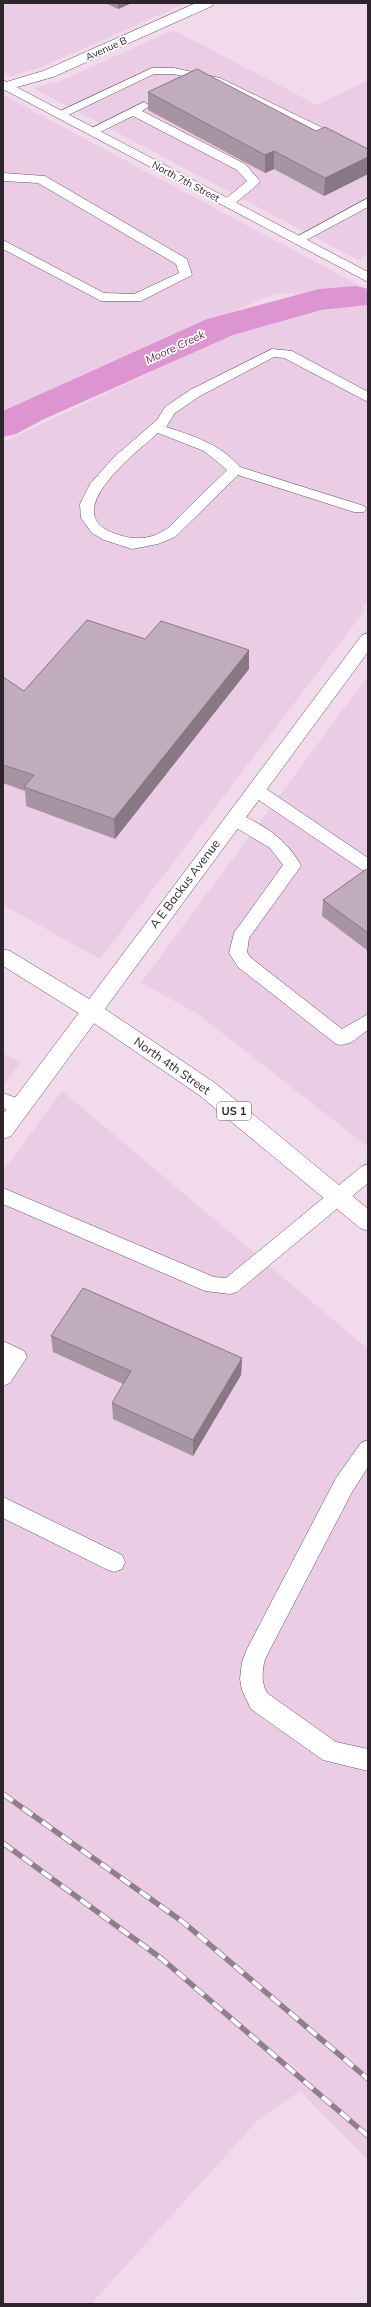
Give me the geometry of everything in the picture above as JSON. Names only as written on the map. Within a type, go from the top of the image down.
[{"type":"street","name":"Avenue B","points":[[4,85],[48,74],[207,3]]},
{"type":"street","name":"North 7th Street","points":[[4,85],[297,240],[365,274]]},
{"type":"street","name":"A E Backus Avenue","points":[[3,1130],[12,1103],[92,1011],[368,639]]},
{"type":"street","name":"North 4th Street","points":[[3,956],[92,1011],[207,1089],[339,1196],[368,1222]]},
{"type":"lane","points":[[60,114],[152,70],[174,71],[216,80],[368,155]]},
{"type":"lane","points":[[184,88],[205,78]]},
{"type":"lane","points":[[92,131],[155,101]]},
{"type":"lane","points":[[133,111],[241,167],[254,181],[228,203]]},
{"type":"lane","points":[[3,177],[41,179],[182,262],[186,275],[136,298],[101,297],[3,244]]},
{"type":"lane","points":[[297,240],[368,202]]},
{"type":"lane","points":[[235,470],[170,534],[152,541],[132,544],[109,537],[97,530],[88,518],[87,504],[99,481],[119,460],[163,422],[170,410],[195,393],[272,353],[287,354],[368,398]]},
{"type":"lane","points":[[156,428],[202,444],[216,451],[235,470],[364,511],[368,497]]},
{"type":"lane","points":[[256,790],[368,866]]},
{"type":"lane","points":[[234,820],[282,849],[290,860],[292,866],[240,937],[238,953],[244,962],[342,1039],[368,1021]]},
{"type":"lane","points":[[3,1196],[212,1285],[230,1286],[368,1172]]},
{"type":"lane","points":[[3,1350],[17,1357],[3,1377]]},
{"type":"lane","points":[[368,1449],[344,1485],[255,1656],[250,1677],[252,1690],[259,1701],[331,1752],[368,1760]]},
{"type":"lane","points":[[3,1507],[114,1562]]},
{"type":"shaded area","points":[[3,3],[186,3],[39,68],[10,76],[3,72]]},
{"type":"shaded area","points":[[173,30],[317,105],[368,80],[368,254],[358,260],[33,88],[61,81]]},
{"type":"shaded area","points":[[3,95],[368,290],[368,296],[277,293],[92,370],[3,412]]},
{"type":"shaded area","points":[[368,300],[368,603],[361,608],[365,610],[100,959],[3,905],[3,442],[269,317]]},
{"type":"shaded area","points":[[368,676],[368,1147],[198,1014],[141,983]]},
{"type":"shaded area","points":[[3,1053],[20,1063],[3,1086]]},
{"type":"shaded area","points":[[62,1091],[368,1349],[368,2160],[300,2091],[258,2120],[91,2304],[3,2304],[3,1171]]},
{"type":"building","points":[[197,69],[316,131],[325,127],[368,149],[368,157],[325,178],[274,151],[265,155],[148,92]]},
{"type":"building","points":[[87,620],[145,639],[161,621],[249,650],[114,819],[24,787],[34,775],[3,765],[3,677],[24,691]]},
{"type":"building","points":[[368,868],[368,933],[323,900]]},
{"type":"building","points":[[83,1288],[242,1358],[193,1440],[112,1403],[131,1371],[51,1336]]},
{"type":"waterway","name":"Moore Creek","points":[[3,426],[31,411],[220,327],[319,300],[356,297]]},
{"type":"railway","points":[[3,1794],[183,1922],[368,2079]]},
{"type":"railway","points":[[3,1843],[162,1959],[368,2136]]}]
